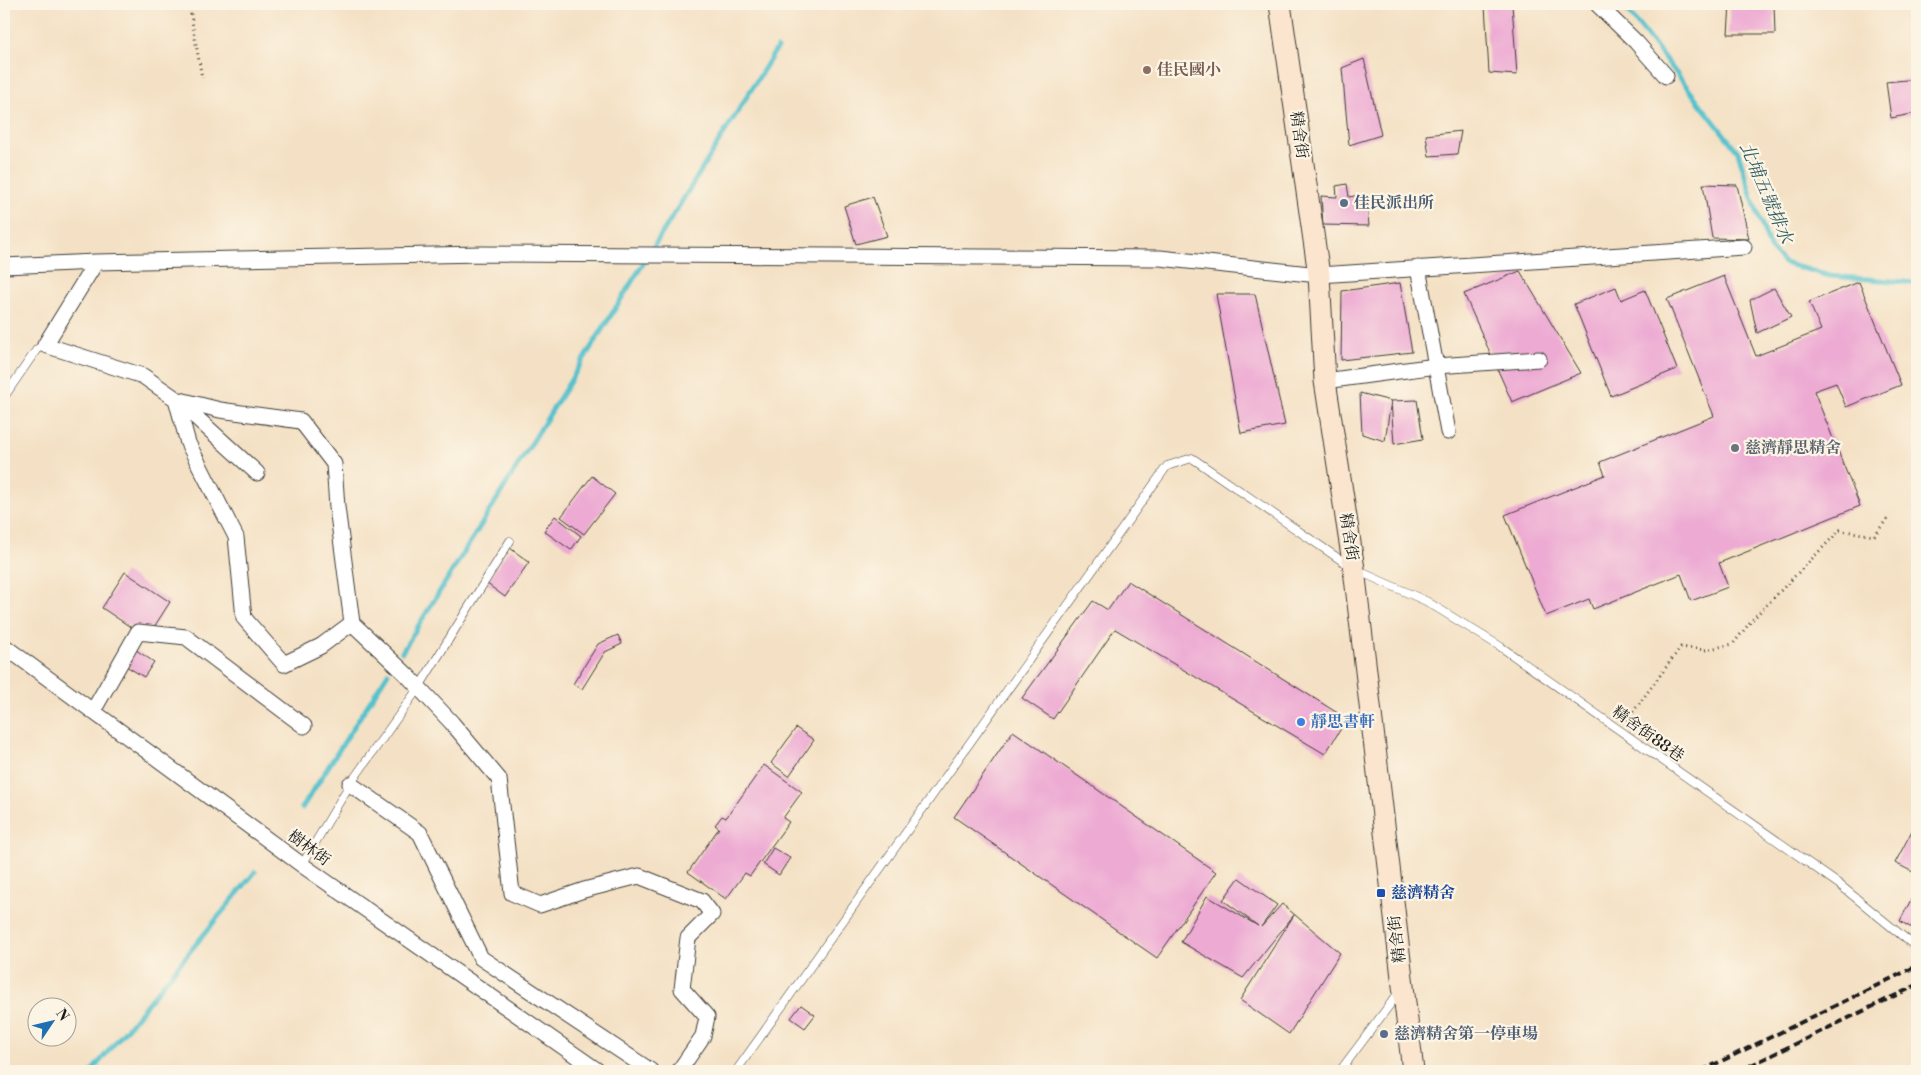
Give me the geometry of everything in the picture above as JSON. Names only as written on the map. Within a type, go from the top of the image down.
[{"type":"street","name":"精舍街","points":[[1280,4],[1318,274],[1325,381],[1354,569],[1413,1071]]},
{"type":"street","points":[[1597,4],[1631,37],[1666,76]]},
{"type":"street","points":[[4,266],[96,262],[481,254],[1160,258],[1318,274],[1744,247]]},
{"type":"street","points":[[96,262],[45,345],[143,376],[176,398],[257,473]]},
{"type":"street","points":[[1418,268],[1448,432]]},
{"type":"street","points":[[1325,381],[1436,366],[1539,359]]},
{"type":"street","points":[[176,398],[188,443],[236,537],[244,618],[284,664],[321,646],[352,623]]},
{"type":"street","points":[[176,398],[220,410],[301,422],[334,464],[337,507],[352,623],[452,723],[499,779],[512,893],[540,905],[584,890],[639,876],[702,901],[712,914],[688,938],[682,989],[707,1017],[703,1036],[679,1071]]},
{"type":"street","points":[[93,711],[138,632],[186,637],[304,726]]},
{"type":"street","name":"樹林街","points":[[4,646],[302,865],[598,1071]]},
{"type":"street","points":[[350,784],[420,833],[481,958],[652,1071]]},
{"type":"lane","points":[[4,397],[38,349],[45,345]]},
{"type":"lane","name":"精舍街88巷","points":[[736,1071],[1167,466],[1192,458],[1354,569],[1426,601],[1501,648],[1840,885],[1914,943]]},
{"type":"lane","points":[[302,865],[350,784],[418,687],[510,541]]},
{"type":"lane","points":[[1340,1071],[1402,987]]},
{"type":"path","points":[[189,4],[202,78]]},
{"type":"path","points":[[1619,731],[1681,647],[1705,650],[1733,644],[1752,620],[1840,530],[1874,536],[1887,519]]},
{"type":"building","points":[[1512,4],[1517,75],[1489,73],[1485,5]]},
{"type":"building","points":[[1730,4],[1774,4],[1775,34],[1728,34]]},
{"type":"building","points":[[1364,59],[1381,135],[1349,145],[1342,68]]},
{"type":"building","points":[[1917,79],[1917,113],[1891,118],[1886,82]]},
{"type":"building","points":[[1461,131],[1457,154],[1429,156],[1426,135]]},
{"type":"building","name":"佳民派出所","points":[[1347,184],[1349,197],[1366,194],[1369,226],[1323,225],[1321,196],[1337,197],[1336,186]]},
{"type":"building","points":[[1703,184],[1737,185],[1749,239],[1712,238]]},
{"type":"building","points":[[873,197],[887,236],[856,244],[844,206]]},
{"type":"building","points":[[1520,271],[1581,373],[1512,402],[1464,294]]},
{"type":"building","name":"慈濟靜思精舍","points":[[1724,276],[1756,356],[1821,330],[1809,302],[1859,282],[1901,385],[1846,407],[1836,383],[1814,391],[1860,506],[1719,563],[1728,587],[1691,601],[1681,574],[1593,609],[1589,599],[1546,616],[1505,515],[1605,475],[1600,462],[1714,416],[1667,299]]},
{"type":"building","points":[[1400,283],[1412,352],[1341,360],[1342,291]]},
{"type":"building","points":[[1616,287],[1621,300],[1645,290],[1677,369],[1611,396],[1574,304]]},
{"type":"building","points":[[1774,288],[1791,317],[1757,333],[1750,300]]},
{"type":"building","points":[[1216,294],[1255,294],[1285,425],[1241,433]]},
{"type":"building","points":[[1360,393],[1391,401],[1385,441],[1362,434]]},
{"type":"building","points":[[1417,400],[1423,439],[1394,444],[1391,401]]},
{"type":"building","points":[[592,476],[615,494],[584,534],[561,517]]},
{"type":"building","points":[[555,516],[581,536],[571,550],[544,531]]},
{"type":"building","points":[[510,548],[529,562],[505,597],[486,583]]},
{"type":"building","points":[[125,572],[170,602],[147,638],[102,608]]},
{"type":"building","points":[[1128,581],[1347,719],[1325,754],[1115,629],[1053,719],[1022,698],[1093,601],[1108,610]]},
{"type":"building","points":[[618,635],[622,644],[605,652],[582,689],[573,684],[598,644]]},
{"type":"building","points":[[136,650],[154,662],[144,677],[126,666]]},
{"type":"building","points":[[796,728],[814,740],[789,776],[771,763]]},
{"type":"building","points":[[1013,731],[1216,872],[1157,958],[954,817]]},
{"type":"building","points":[[764,765],[802,792],[783,818],[789,822],[750,876],[745,873],[726,899],[688,872],[719,828],[715,825],[722,816],[726,818]]},
{"type":"building","points":[[1915,825],[1917,826],[1917,874],[1895,863]]},
{"type":"building","points":[[773,848],[790,858],[779,875],[763,864]]},
{"type":"building","points":[[1239,878],[1277,905],[1261,927],[1282,904],[1340,953],[1289,1034],[1240,1000],[1294,915],[1243,978],[1181,942],[1207,896],[1258,926],[1223,900]]},
{"type":"building","points":[[1917,888],[1917,927],[1910,927],[1900,921]]},
{"type":"building","points":[[801,1005],[815,1015],[805,1028],[791,1018]]},
{"type":"waterway","name":"北埔五號排水","points":[[1622,4],[1738,152],[1770,248],[1784,263],[1830,276],[1917,283]]},
{"type":"waterway","points":[[402,652],[777,48]]},
{"type":"waterway","points":[[302,808],[388,673]]},
{"type":"waterway","points":[[92,1071],[255,872]]},
{"type":"railway","points":[[1701,1071],[1917,966]]},
{"type":"railway","points":[[1739,1071],[1917,985]]},
{"type":"place","name":"佳民國小","points":[[1147,70]]},
{"type":"place","name":"佳民派出所","points":[[1344,203]]},
{"type":"place","name":"慈濟靜思精舍","points":[[1735,448]]},
{"type":"place","name":"靜思書軒","points":[[1301,722]]},
{"type":"place","name":"慈濟精舍","points":[[1381,893]]},
{"type":"place","name":"慈濟精舍第一停車場","points":[[1384,1034]]}]
